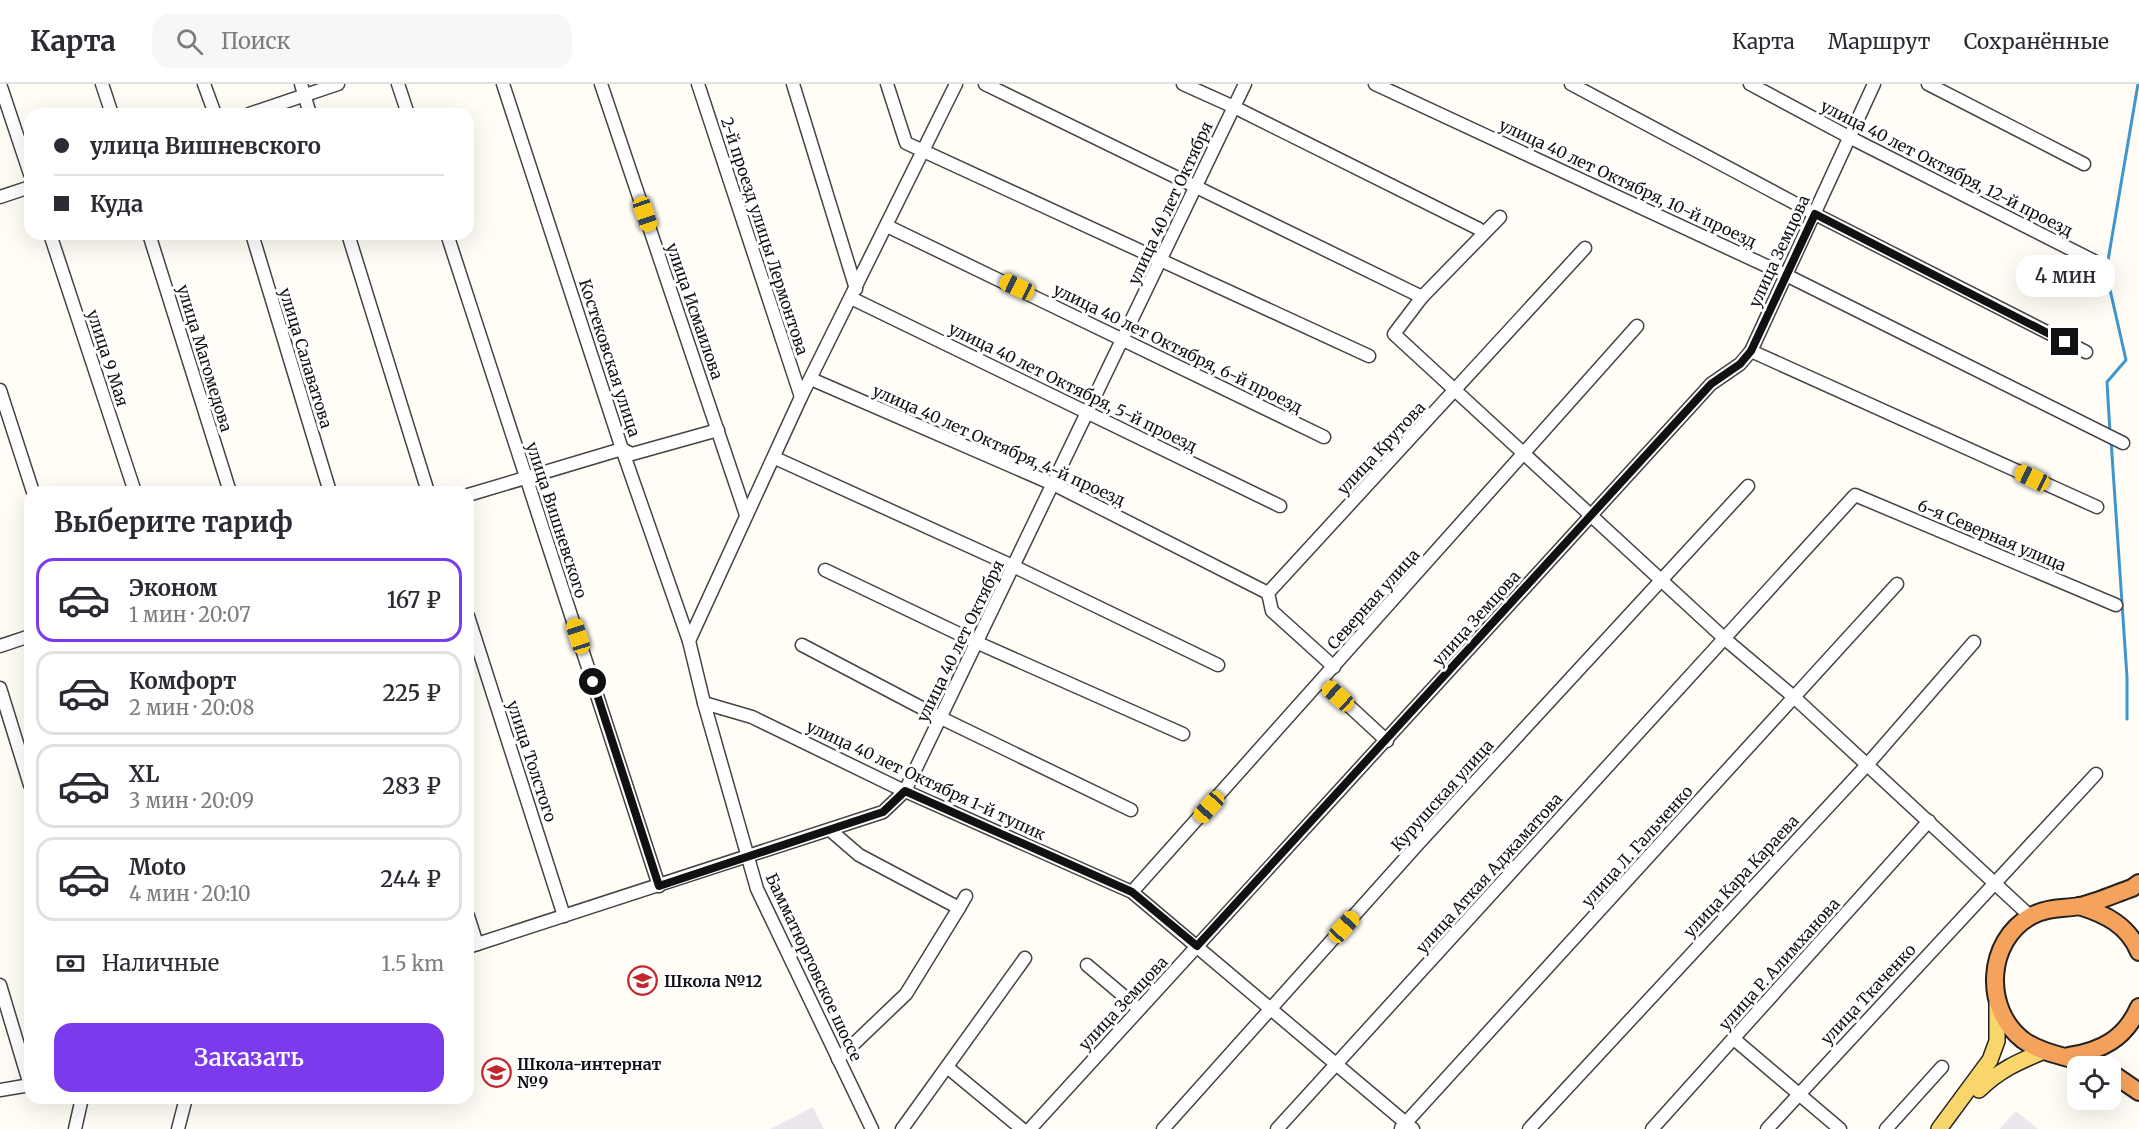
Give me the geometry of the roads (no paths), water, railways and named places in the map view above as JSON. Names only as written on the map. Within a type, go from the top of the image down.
[{"type":"highway","points":[[2139,883],[2132,888],[2079,906],[2054,907],[2030,916],[2012,932],[1999,953],[1994,976],[1997,1000],[2012,1028],[2023,1040],[2044,1051],[2068,1056],[2093,1052],[2116,1040],[2133,1022],[2139,1007]]},
{"type":"highway","points":[[2079,906],[2103,913],[2124,928],[2139,952]]},
{"type":"highway","points":[[2121,1080],[2139,1092]]},
{"type":"main road","points":[[1954,1112],[1990,1060],[1996,1041],[1997,1000]]},
{"type":"main road","points":[[1939,1129],[1994,1075],[2008,1065],[2044,1051]]},
{"type":"street","points":[[0,84],[24,156]]},
{"type":"street","points":[[102,84],[110,108]]},
{"type":"street","points":[[204,84],[213,108]]},
{"type":"street","points":[[262,108],[303,90],[338,84]]},
{"type":"street","points":[[398,84],[406,108]]},
{"type":"street","name":"Костековская улица","points":[[503,84],[622,449],[689,641]]},
{"type":"street","name":"улица Исмаилова","points":[[601,84],[746,515]]},
{"type":"street","name":"2-й проезд улицы Лермонтова","points":[[698,84],[801,397]]},
{"type":"street","points":[[793,84],[854,294]]},
{"type":"street","points":[[887,84],[906,143],[1369,356]]},
{"type":"street","points":[[689,641],[801,397],[956,84]]},
{"type":"street","points":[[985,84],[1195,189],[1422,297]]},
{"type":"street","points":[[1183,84],[1479,229]]},
{"type":"street","name":"улица 40 лет Октября","points":[[474,946],[883,812],[905,791],[1015,567],[1245,84]]},
{"type":"street","name":"улица 40 лет Октября, 10-й проезд","points":[[1376,84],[1786,275],[2123,443]]},
{"type":"street","points":[[1570,84],[1815,214],[2086,352]]},
{"type":"street","name":"улица 40 лет Октября, 12-й проезд","points":[[1750,84],[1849,138],[2098,263]]},
{"type":"street","name":"улица Земцова","points":[[1030,1129],[1711,384],[1740,364],[1751,351],[1874,84]]},
{"type":"street","points":[[1928,84],[2084,164]]},
{"type":"street","points":[[303,90],[308,108]]},
{"type":"street","points":[[0,197],[24,189]]},
{"type":"street","points":[[1500,217],[1422,297],[1394,334],[1725,639],[1795,698],[2030,916]]},
{"type":"street","name":"улица 40 лет Октября, 6-й проезд","points":[[887,226],[1324,437]]},
{"type":"street","name":"улица 9 Мая","points":[[52,240],[133,486]]},
{"type":"street","name":"улица Магомедова","points":[[151,240],[228,486]]},
{"type":"street","name":"улица Салаватова","points":[[254,240],[328,486]]},
{"type":"street","points":[[350,240],[426,486]]},
{"type":"street","name":"улица Вишневского","points":[[449,240],[659,886]]},
{"type":"street","name":"улица Крутова","points":[[1268,593],[1586,248]]},
{"type":"street","name":"улица 40 лет Октября, 5-й проезд","points":[[854,294],[1087,412],[1280,506]]},
{"type":"street","name":"Северная улица","points":[[1132,892],[1637,327]]},
{"type":"street","points":[[1751,351],[2097,507]]},
{"type":"street","name":"улица 40 лет Октября, 4-й проезд","points":[[811,379],[1054,485],[1268,593]]},
{"type":"street","points":[[0,390],[31,486]]},
{"type":"street","points":[[474,493],[622,449],[632,454],[718,430]]},
{"type":"street","points":[[774,458],[1015,567],[1218,665]]},
{"type":"street","name":"Курушская улица","points":[[1163,1129],[1748,486]]},
{"type":"street","name":"6-я Северная улица","points":[[1855,495],[2116,605]]},
{"type":"street","name":"улица Аткая Аджаматова","points":[[1277,1129],[1855,495]]},
{"type":"street","points":[[825,570],[978,643],[1183,734]]},
{"type":"street","name":"улица Л. Гальченко","points":[[1406,1127],[1897,584]]},
{"type":"street","points":[[1268,593],[1272,611],[1334,667]]},
{"type":"street","name":"улица Толстого","points":[[474,635],[564,916]]},
{"type":"street","points":[[0,646],[24,638]]},
{"type":"street","name":"Бамматюртовское шоссе","points":[[689,641],[704,703],[757,889],[872,1129]]},
{"type":"street","name":"улица Кара Караева","points":[[1529,1129],[1867,765],[1974,642]]},
{"type":"street","points":[[802,645],[941,718],[1131,810]]},
{"type":"street","points":[[1322,681],[1387,741]]},
{"type":"street","points":[[0,688],[24,766]]},
{"type":"street","name":"улица 40 лет Октября 1-й тупик","points":[[704,703],[752,717],[905,791],[1132,892],[1336,1064],[1406,1127]]},
{"type":"street","name":"улица Ткаченко","points":[[1767,1129],[1993,882],[2096,774]]},
{"type":"street","name":"улица Р. Алимханова","points":[[1652,1129],[1929,821]]},
{"type":"street","points":[[830,830],[860,855],[959,909]]},
{"type":"street","points":[[838,1059],[906,994],[966,896]]},
{"type":"street","points":[[902,1129],[1025,958]]},
{"type":"street","points":[[1087,965],[1139,1009]]},
{"type":"street","points":[[0,985],[24,1065]]},
{"type":"street","points":[[1734,1039],[1840,1129]]},
{"type":"street","points":[[947,1067],[1022,1129]]},
{"type":"street","points":[[1886,1129],[1942,1067]]},
{"type":"street","points":[[0,1090],[24,1086]]},
{"type":"street","points":[[75,1129],[81,1104]]},
{"type":"street","points":[[178,1129],[184,1104]]},
{"type":"waterway","points":[[2110,433],[2107,382],[2126,360],[2106,272],[2138,84]]},
{"type":"waterway","points":[[2111,440],[2127,677],[2127,719]]},
{"type":"place","name":"Школа №12","points":[[643,981]]},
{"type":"place","name":"Школа-интернат №9","points":[[496,1073]]}]
